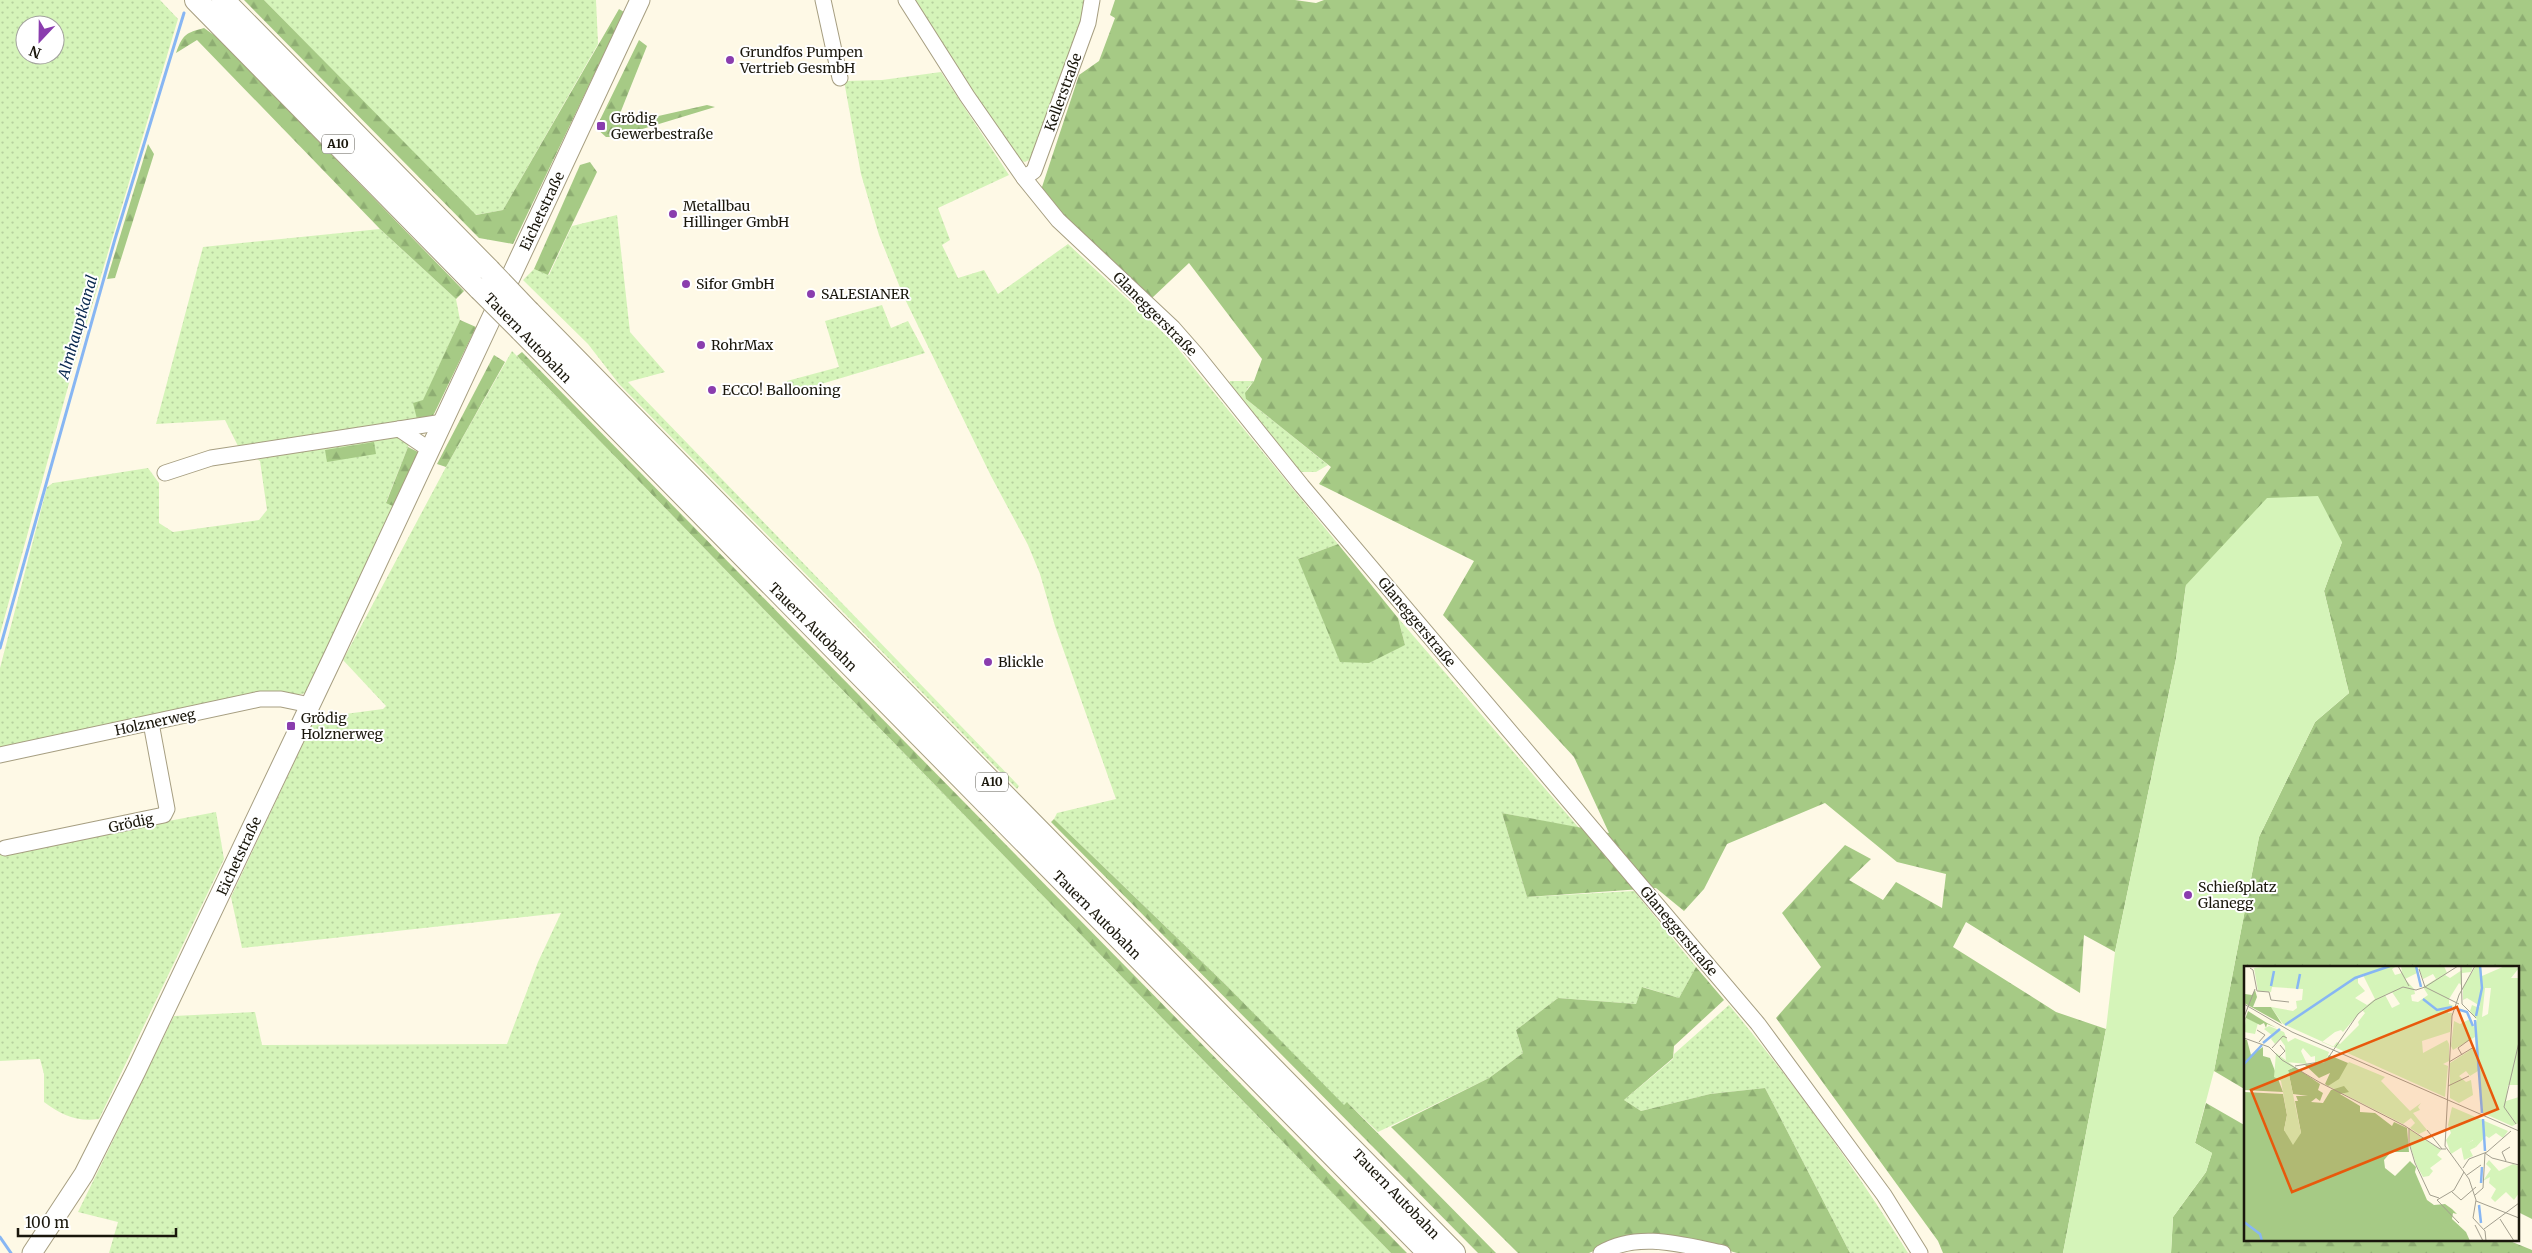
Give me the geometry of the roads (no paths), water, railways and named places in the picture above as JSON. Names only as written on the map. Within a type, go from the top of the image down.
[{"type":"highway","name":"Tauern Autobahn","points":[[196,0],[485,280]]},
{"type":"highway","name":"Tauern Autobahn","points":[[223,0],[485,280],[1429,1253]]},
{"type":"highway","name":"Tauern Autobahn","points":[[525,321],[1454,1253]]},
{"type":"main road","name":"Eichetstraße","points":[[32,1253],[88,1165],[136,1071],[430,450],[640,0]]},
{"type":"street","points":[[824,0],[840,78]]},
{"type":"street","name":"Glaneggerstraße","points":[[906,0],[967,96],[1024,178],[1058,220],[1173,328],[1195,353],[1302,486],[1758,1024],[1884,1195],[1920,1253]]},
{"type":"street","name":"Kellerstraße","points":[[1024,178],[1034,171],[1088,23],[1092,0]]},
{"type":"street","points":[[165,473],[212,458],[443,422]]},
{"type":"street","points":[[398,429],[430,450]]},
{"type":"street","name":"Holznerweg","points":[[0,755],[260,699],[281,699],[310,705]]},
{"type":"street","name":"Grödig","points":[[5,848],[164,814],[167,809],[151,723]]},
{"type":"street","points":[[1601,1253],[1616,1244],[1647,1241],[1723,1253]]},
{"type":"waterway","name":"Almhauptkanal","points":[[0,648],[115,239],[184,13]]},
{"type":"waterway","points":[[0,1237],[11,1253]]},
{"type":"place","name":"Grundfos Pumpen Vertrieb GesmbH","points":[[730,60]]},
{"type":"place","name":"Grödig Gewerbestraße","points":[[601,126]]},
{"type":"place","name":"Metallbau Hillinger GmbH","points":[[673,214]]},
{"type":"place","name":"Sifor GmbH","points":[[686,284]]},
{"type":"place","name":"SALESIANER","points":[[811,294]]},
{"type":"place","name":"RohrMax","points":[[701,345]]},
{"type":"place","name":"ECCO! Ballooning","points":[[712,390]]},
{"type":"place","name":"Blickle","points":[[988,662]]},
{"type":"place","name":"Grödig Holznerweg","points":[[291,726]]},
{"type":"place","name":"Schießplatz Glanegg","points":[[2188,895]]}]
